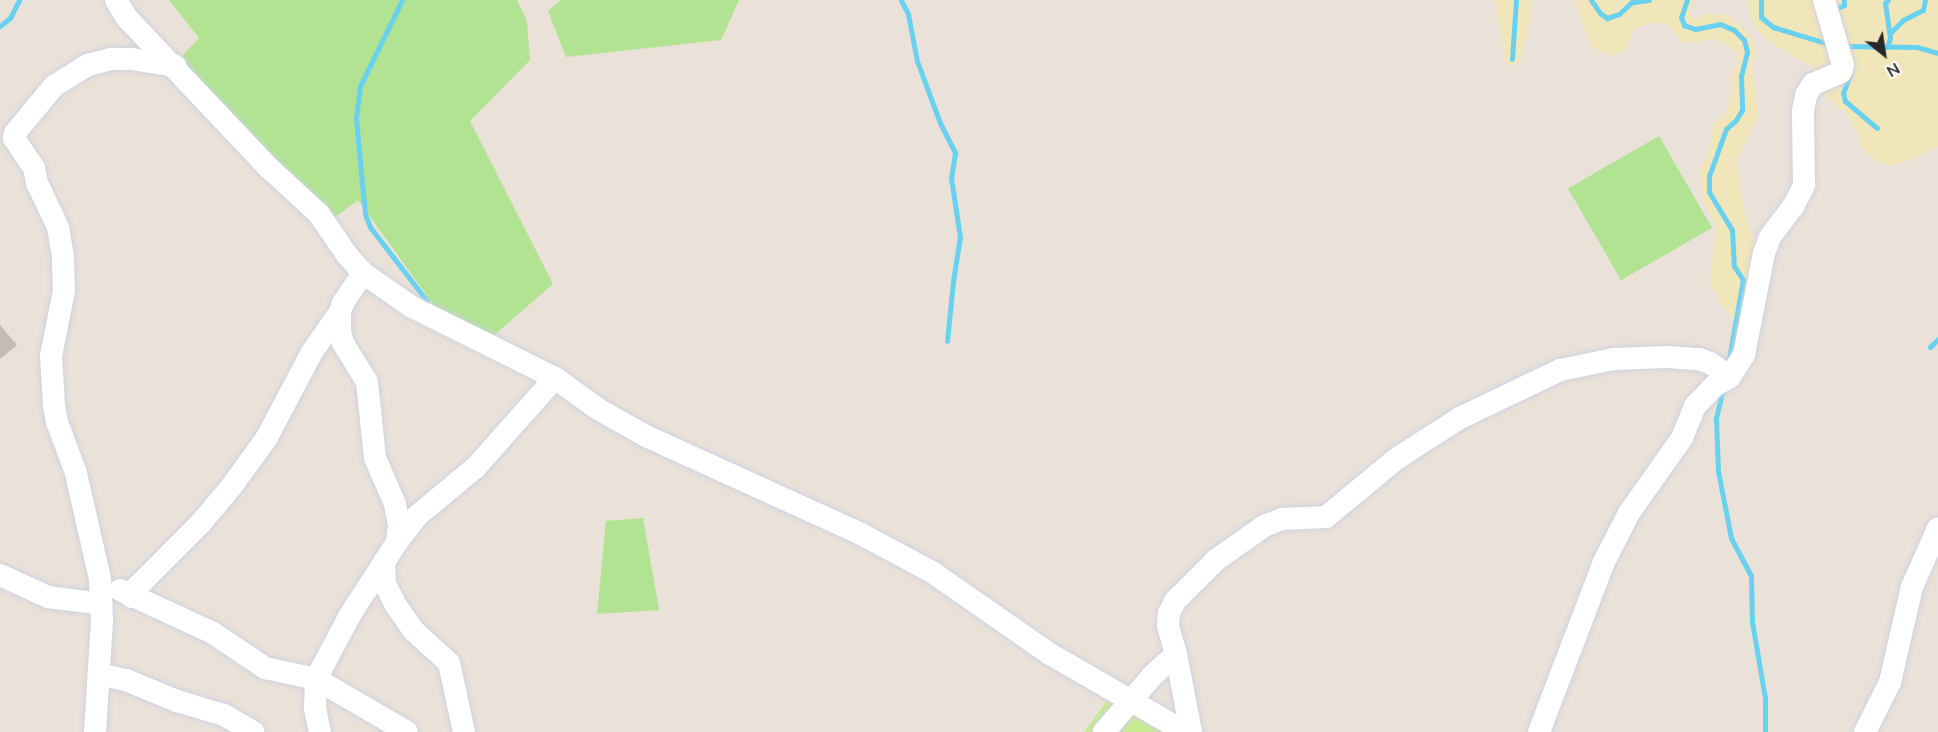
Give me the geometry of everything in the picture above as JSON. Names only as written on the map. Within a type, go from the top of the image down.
[{"type":"street","points":[[116,0],[127,18],[175,66],[268,168],[319,214],[347,255],[363,273],[412,307],[555,378],[598,409],[646,436],[859,533],[932,572],[1050,654],[1133,700],[1157,719],[1185,732]]},
{"type":"street","points":[[1539,732],[1604,562],[1629,513],[1682,438],[1695,405],[1714,386],[1730,377],[1744,355],[1764,254],[1770,237],[1793,207],[1804,185],[1806,95],[1813,84],[1841,72],[1843,66],[1824,0]]},
{"type":"street","points":[[95,732],[102,603],[100,579],[76,473],[57,422],[54,405],[51,356],[64,291],[63,256],[58,226],[37,183],[34,168],[7,141],[54,86],[88,65],[111,59],[132,58],[175,66]]},
{"type":"street","points":[[132,597],[137,587],[200,524],[266,440],[312,352],[340,312],[363,273]]},
{"type":"street","points":[[340,312],[344,342],[367,382],[375,458],[395,504],[399,525],[397,542]]},
{"type":"street","points":[[1191,732],[1176,654],[1168,626],[1169,613],[1189,586],[1237,543],[1263,526],[1282,519],[1326,517],[1396,459],[1460,418],[1560,370],[1614,359],[1667,357],[1699,359],[1710,363],[1730,377]]},
{"type":"street","points":[[320,732],[315,708],[316,679],[331,648],[397,542],[417,516],[477,467],[555,378]]},
{"type":"street","points":[[1865,732],[1890,682],[1912,586],[1938,528]]},
{"type":"street","points":[[384,562],[386,584],[395,604],[414,631],[449,663],[464,732]]},
{"type":"street","points":[[0,575],[48,597],[102,603]]},
{"type":"street","points":[[100,579],[132,597],[213,633],[265,668],[316,679],[407,732]]},
{"type":"street","points":[[1104,732],[1153,675],[1176,654]]},
{"type":"street","points":[[99,674],[126,680],[177,701],[224,715],[254,732]]},
{"type":"green space","points":[[169,0],[517,0],[527,21],[530,60],[470,121],[553,284],[485,343],[443,318],[358,200],[326,224],[173,66],[199,38]]},
{"type":"green space","points":[[561,0],[739,0],[721,40],[566,57],[548,11]]},
{"type":"green space","points":[[1659,136],[1712,228],[1621,280],[1568,188]]},
{"type":"green space","points":[[643,518],[659,610],[597,614],[606,521]]},
{"type":"green space","points":[[1114,691],[1171,732],[1084,732]]},
{"type":"sand","points":[[1494,0],[1532,0],[1533,3],[1522,56],[1518,63],[1511,66],[1505,62],[1500,27],[1496,17],[1498,7]]},
{"type":"sand","points":[[1576,0],[1693,0],[1689,12],[1691,17],[1696,19],[1708,14],[1729,16],[1750,36],[1756,49],[1752,67],[1759,117],[1736,160],[1746,221],[1752,238],[1762,250],[1751,312],[1735,321],[1723,307],[1710,283],[1716,225],[1704,202],[1699,172],[1712,144],[1713,125],[1728,110],[1732,70],[1739,64],[1737,52],[1714,38],[1695,43],[1682,42],[1667,23],[1655,23],[1635,28],[1625,50],[1614,56],[1593,48],[1579,17]]},
{"type":"sand","points":[[1746,0],[1938,0],[1938,147],[1902,163],[1887,165],[1874,160],[1861,146],[1857,132],[1845,112],[1827,98],[1811,66],[1766,40],[1752,22]]},
{"type":"building","points":[[0,325],[17,345],[0,359]]},
{"type":"waterway","points":[[0,26],[10,18],[19,0]]},
{"type":"waterway","points":[[402,0],[360,86],[356,118],[365,214],[370,227],[427,301]]},
{"type":"waterway","points":[[901,0],[908,14],[917,61],[940,123],[955,153],[951,178],[960,237],[947,341]]},
{"type":"waterway","points":[[1512,59],[1516,0]]},
{"type":"waterway","points":[[1591,0],[1600,13],[1607,18],[1619,14],[1634,0]]},
{"type":"waterway","points":[[1633,2],[1649,0]]},
{"type":"waterway","points":[[1687,0],[1681,17],[1684,25],[1695,29],[1720,24],[1734,30],[1744,40],[1747,52],[1741,76],[1742,110],[1736,120],[1726,129],[1709,176],[1709,192],[1732,230],[1734,266],[1743,280],[1728,364]]},
{"type":"waterway","points":[[1761,0],[1761,17],[1773,27],[1829,44]]},
{"type":"waterway","points":[[1833,10],[1844,5],[1844,0]]},
{"type":"waterway","points":[[1887,47],[1890,38],[1885,3],[1888,0]]},
{"type":"waterway","points":[[1890,33],[1903,20],[1923,10],[1925,0]]},
{"type":"waterway","points":[[1844,46],[1917,47],[1938,53]]},
{"type":"waterway","points":[[1850,74],[1843,93],[1845,101],[1877,128]]},
{"type":"waterway","points":[[1930,347],[1938,339]]},
{"type":"waterway","points":[[1723,388],[1716,419],[1718,471],[1731,538],[1751,576],[1752,622],[1765,698],[1765,732]]}]
